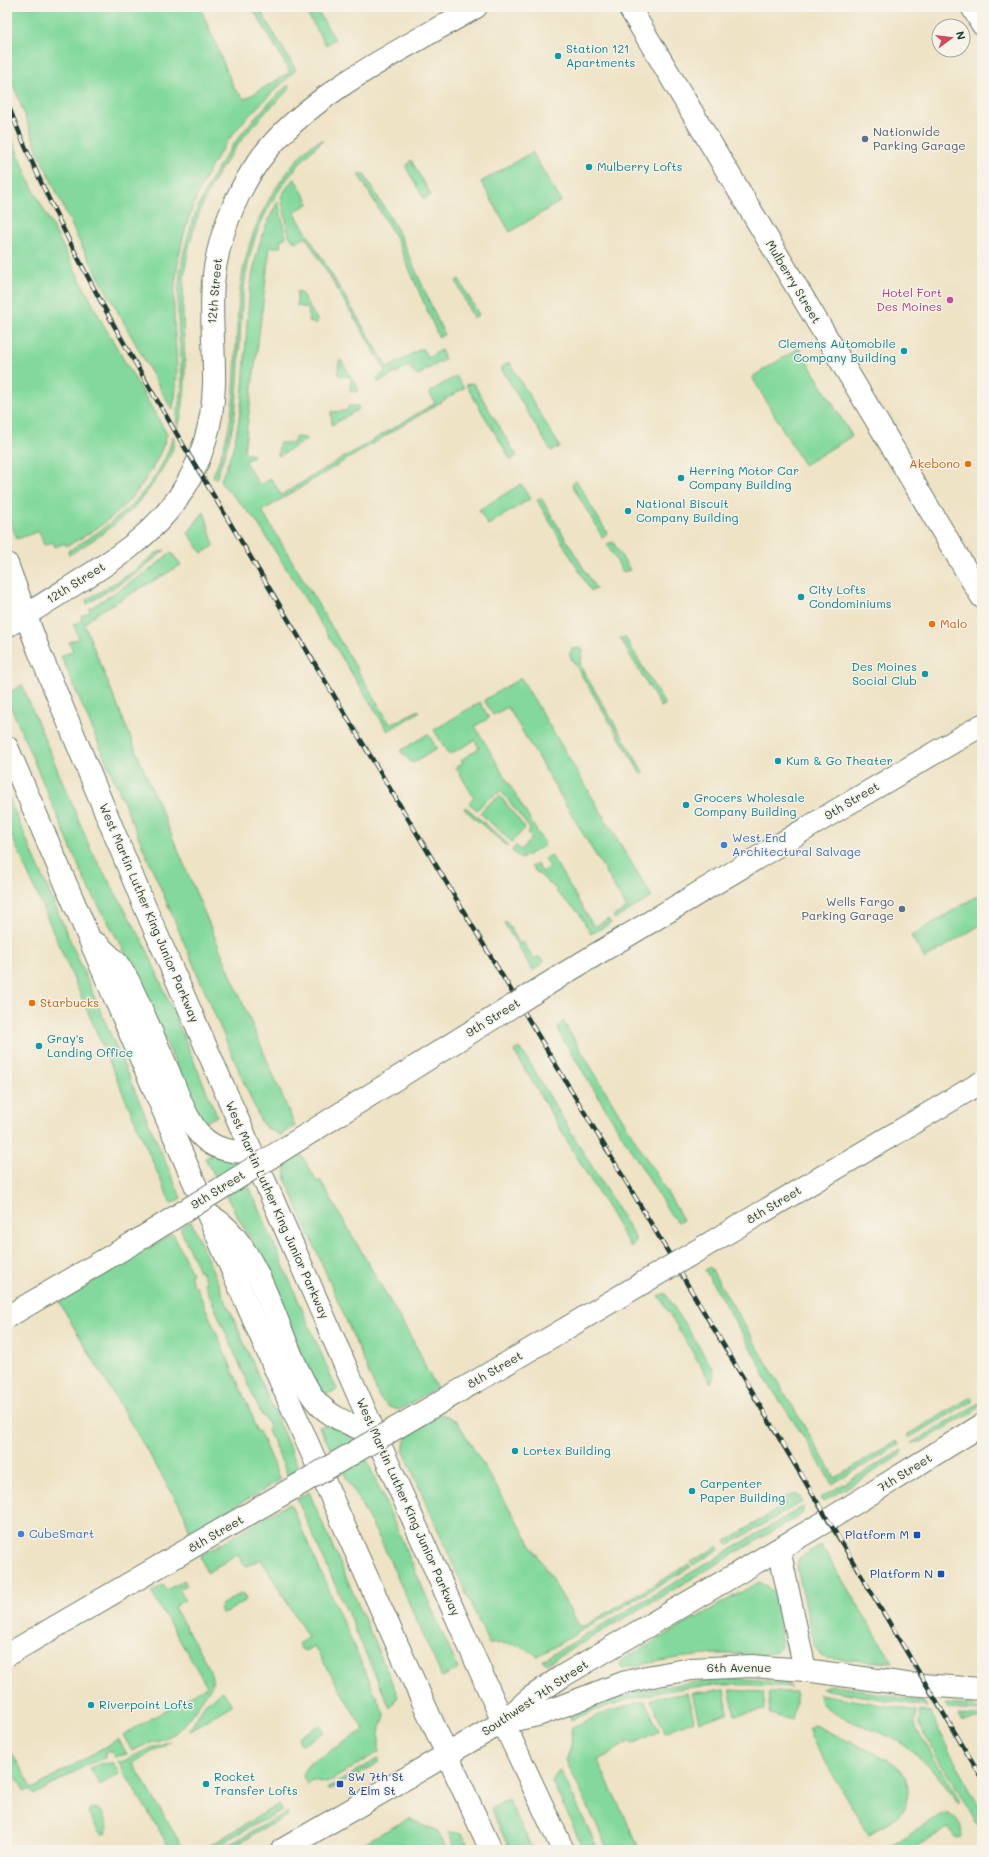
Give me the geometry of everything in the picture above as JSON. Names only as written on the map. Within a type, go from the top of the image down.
[{"type":"main road","name":"12th Street","points":[[16,621],[114,560],[139,541],[159,521],[178,497],[196,467],[209,426],[213,400],[214,382],[211,319],[213,282],[218,252],[229,216],[243,187],[260,158],[285,131],[355,77],[476,7]]},
{"type":"main road","name":"Mulberry Street","points":[[629,7],[982,597]]},
{"type":"main road","points":[[972,7],[982,24]]},
{"type":"main road","name":"West Martin Luther King Junior Parkway","points":[[7,564],[16,621],[144,905],[251,1152],[503,1722],[563,1850]]},
{"type":"main road","name":"9th Street","points":[[7,1318],[140,1239],[570,970],[982,725]]},
{"type":"main road","points":[[7,747],[344,1526],[491,1850]]},
{"type":"main road","points":[[89,936],[116,963],[128,980],[184,1108],[196,1130],[207,1142],[235,1152],[251,1152]]},
{"type":"main road","name":"8th Street","points":[[7,1655],[508,1363],[982,1082]]},
{"type":"main road","points":[[209,1215],[224,1224],[232,1233],[252,1265],[305,1385],[316,1401],[328,1412],[341,1420],[376,1436]]},
{"type":"main road","name":"7th Street","points":[[828,1520],[982,1425]]},
{"type":"main road","name":"Southwest 7th Street","points":[[282,1850],[503,1722],[530,1698],[561,1677],[828,1520]]},
{"type":"main road","points":[[779,1549],[805,1670]]},
{"type":"main road","name":"6th Avenue","points":[[503,1722],[538,1714],[623,1683],[691,1669],[751,1666],[805,1670],[906,1684],[982,1690]]},
{"type":"green space","points":[[7,7],[200,7],[234,88],[245,99],[290,72],[252,7],[258,7],[296,70],[250,114],[228,140],[214,161],[193,206],[179,254],[176,279],[174,317],[177,371],[175,397],[172,410],[79,241],[39,154],[7,68]]},
{"type":"green space","points":[[303,7],[315,7],[335,39],[326,45]]},
{"type":"green space","points":[[288,85],[290,89],[245,135],[227,160],[211,186],[199,214],[190,243],[185,274],[183,307],[185,383],[182,413],[178,428],[177,413],[182,384],[178,308],[180,275],[186,243],[196,213],[209,184],[225,157],[243,132]]},
{"type":"green space","points":[[7,127],[32,187],[103,324],[167,434],[152,470],[128,501],[100,526],[66,546],[65,543],[55,547],[53,542],[44,545],[39,531],[17,539],[7,513]]},
{"type":"green space","points":[[323,140],[310,152],[287,179],[268,209],[254,242],[245,279],[235,414],[227,447],[216,479],[213,476],[224,446],[231,415],[235,376],[239,297],[249,246],[257,223],[275,189],[304,152],[313,144]]},
{"type":"green space","points":[[532,152],[561,201],[510,232],[481,182]]},
{"type":"green space","points":[[411,160],[431,195],[424,199],[406,167]]},
{"type":"green space","points":[[358,174],[364,174],[397,229],[444,334],[439,338],[396,238]]},
{"type":"green space","points":[[294,178],[309,203],[294,212],[388,368],[422,348],[428,358],[441,350],[445,359],[418,375],[416,375],[409,366],[378,382],[377,378],[386,371],[306,237],[296,242],[293,241],[289,235],[281,196]]},
{"type":"green space","points":[[278,201],[286,237],[280,240],[281,247],[270,247],[244,452],[253,455],[245,462],[260,485],[271,479],[281,495],[435,403],[430,394],[431,391],[456,376],[464,388],[262,511],[390,724],[419,710],[419,712],[388,731],[255,519],[220,482],[234,443],[242,401],[248,314],[256,257],[265,229]]},
{"type":"green space","points":[[459,279],[479,315],[473,318],[456,281]]},
{"type":"green space","points":[[300,291],[318,321],[316,324],[309,322],[308,308],[297,306],[297,292]]},
{"type":"green space","points":[[799,348],[852,436],[804,465],[752,377]]},
{"type":"green space","points":[[341,360],[359,390],[357,392],[350,391],[350,377],[338,375],[339,361]]},
{"type":"green space","points":[[509,362],[560,447],[551,451],[501,368]]},
{"type":"green space","points":[[473,383],[517,456],[511,460],[466,385]]},
{"type":"green space","points":[[349,406],[358,406],[359,409],[332,425],[331,412],[346,411]]},
{"type":"green space","points":[[173,436],[174,446],[169,457],[156,479],[136,505],[112,527],[69,555],[68,551],[85,541],[118,517],[146,489],[157,473]]},
{"type":"green space","points":[[296,437],[305,438],[306,440],[279,456],[279,443],[293,443]]},
{"type":"green space","points":[[576,480],[607,533],[603,538],[572,485]]},
{"type":"green space","points":[[521,484],[530,499],[488,525],[479,510]]},
{"type":"green space","points":[[541,498],[596,589],[591,591],[537,500]]},
{"type":"green space","points":[[204,511],[214,546],[202,553],[188,533]]},
{"type":"green space","points":[[613,542],[630,570],[623,572],[607,544]]},
{"type":"green space","points":[[165,550],[137,573],[87,604],[86,600],[133,572],[156,553]]},
{"type":"green space","points":[[171,552],[181,565],[97,613],[84,624],[146,775],[295,1126],[280,1135],[265,1127],[261,1122],[61,656],[73,651],[69,642],[79,638],[73,624],[82,621],[81,616],[90,612],[89,609],[150,570]]},
{"type":"green space","points":[[625,637],[665,705],[661,707],[620,638]]},
{"type":"green space","points":[[581,648],[583,651],[580,666],[644,773],[641,774],[570,656],[572,649]]},
{"type":"green space","points":[[521,678],[652,897],[615,919],[613,916],[627,908],[508,707],[493,715],[484,700]]},
{"type":"green space","points":[[22,685],[91,850],[145,945],[217,1116],[204,1123],[193,1104],[132,965],[85,881],[7,698],[7,694]]},
{"type":"green space","points":[[480,702],[489,718],[475,726],[545,845],[521,859],[512,851],[516,846],[521,850],[532,838],[527,833],[530,829],[501,791],[486,800],[477,810],[469,803],[474,798],[456,767],[463,763],[461,760],[479,748],[475,740],[449,755],[434,730]]},
{"type":"green space","points":[[428,734],[437,749],[412,763],[400,751]]},
{"type":"green space","points":[[7,794],[181,1198],[171,1204],[7,825]]},
{"type":"green space","points":[[500,796],[525,828],[512,842],[480,813],[488,804]]},
{"type":"green space","points":[[466,807],[509,845],[508,847],[464,809]]},
{"type":"green space","points":[[551,855],[594,927],[608,919],[611,923],[591,934],[579,913],[556,892],[557,890],[531,867],[537,864],[542,872],[550,867],[545,859]]},
{"type":"green space","points":[[982,893],[982,924],[925,959],[911,936]]},
{"type":"green space","points":[[507,922],[520,944],[523,942],[534,959],[538,957],[543,960],[544,962],[533,971],[504,923]]},
{"type":"green space","points":[[563,1021],[683,1220],[678,1222],[671,1215],[561,1036],[558,1027]]},
{"type":"green space","points":[[521,1049],[635,1238],[635,1243],[631,1248],[514,1051]]},
{"type":"green space","points":[[213,1154],[239,1163],[337,1390],[322,1396],[291,1334],[252,1243],[205,1158]]},
{"type":"green space","points":[[301,1154],[317,1182],[320,1180],[420,1353],[426,1369],[437,1388],[399,1410],[389,1407],[380,1399],[286,1180],[286,1166],[292,1159]]},
{"type":"green space","points":[[191,1221],[299,1469],[288,1476],[267,1428],[269,1426],[264,1416],[262,1416],[204,1283],[206,1282],[201,1271],[199,1271],[180,1228]]},
{"type":"green space","points":[[173,1233],[192,1274],[190,1275],[194,1286],[196,1286],[254,1420],[253,1421],[257,1432],[259,1431],[280,1480],[190,1533],[184,1513],[59,1302]]},
{"type":"green space","points":[[710,1267],[835,1478],[896,1441],[899,1445],[832,1484],[808,1443],[766,1380],[762,1368],[705,1270]]},
{"type":"green space","points":[[665,1293],[713,1369],[714,1375],[711,1383],[659,1296]]},
{"type":"green space","points":[[971,1397],[973,1401],[909,1438],[907,1435]]},
{"type":"green space","points":[[979,1403],[979,1407],[973,1412],[921,1442],[912,1443]]},
{"type":"green space","points":[[442,1414],[457,1421],[581,1628],[689,1564],[691,1567],[538,1656],[515,1645],[502,1643],[489,1644],[404,1452],[404,1444],[407,1438],[416,1428]]},
{"type":"green space","points":[[329,1424],[356,1435],[458,1669],[442,1677],[383,1545],[319,1427]]},
{"type":"green space","points":[[902,1450],[901,1455],[823,1502],[820,1498]]},
{"type":"green space","points":[[309,1492],[398,1696],[390,1708],[297,1499]]},
{"type":"green space","points":[[798,1495],[803,1501],[728,1545],[726,1541],[785,1505],[781,1498]]},
{"type":"green space","points":[[290,1503],[385,1716],[379,1733],[379,1752],[327,1783],[311,1780],[308,1785],[303,1774],[309,1764],[364,1730],[314,1646],[305,1651],[301,1649],[298,1644],[308,1637],[261,1559],[247,1566],[237,1554],[207,1573],[200,1556]]},
{"type":"green space","points":[[804,1506],[802,1514],[546,1664],[543,1660]]},
{"type":"green space","points":[[821,1545],[893,1663],[826,1658],[820,1655],[815,1647],[797,1567],[799,1558]]},
{"type":"green space","points":[[718,1546],[720,1549],[693,1565],[691,1562]]},
{"type":"green space","points":[[184,1580],[187,1585],[179,1589],[185,1600],[174,1607],[208,1666],[212,1677],[212,1684],[179,1730],[165,1738],[132,1751],[123,1735],[207,1686],[151,1592],[163,1585],[167,1590]]},
{"type":"green space","points":[[759,1582],[771,1589],[776,1602],[781,1646],[775,1652],[768,1654],[714,1654],[677,1658],[622,1668],[620,1664],[622,1660]]},
{"type":"green space","points":[[240,1594],[245,1596],[246,1600],[226,1613],[221,1613],[219,1609],[221,1605]]},
{"type":"green space","points":[[746,1679],[781,1681],[792,1687],[734,1685],[680,1689],[626,1700],[571,1720],[570,1715],[593,1706],[656,1688],[699,1682]]},
{"type":"green space","points":[[832,1685],[924,1702],[928,1707],[822,1689]]},
{"type":"green space","points":[[724,1690],[728,1713],[699,1722],[692,1693]]},
{"type":"green space","points":[[729,1690],[763,1692],[765,1710],[735,1715]]},
{"type":"green space","points":[[223,1691],[232,1705],[188,1731],[205,1704]]},
{"type":"green space","points":[[768,1692],[796,1692],[796,1703],[792,1720],[770,1714]]},
{"type":"green space","points":[[687,1693],[694,1720],[665,1732],[650,1699]]},
{"type":"green space","points":[[819,1694],[917,1711],[915,1724],[917,1730],[959,1799],[959,1804],[945,1785],[912,1751],[884,1734],[836,1714],[821,1703]]},
{"type":"green space","points":[[645,1701],[659,1731],[632,1744],[630,1741],[598,1761],[640,1850],[608,1850],[566,1760],[571,1747],[572,1727],[607,1712]]},
{"type":"green space","points":[[945,1704],[976,1706],[979,1711],[948,1709]]},
{"type":"green space","points":[[920,1711],[930,1713],[982,1812],[982,1825],[979,1826],[923,1733],[919,1724]]},
{"type":"green space","points":[[959,1715],[982,1716],[982,1719],[961,1720]]},
{"type":"green space","points":[[814,1725],[889,1760],[897,1766],[907,1779],[908,1793],[905,1808],[897,1817],[868,1835],[810,1735],[811,1731],[808,1731],[811,1726]]},
{"type":"green space","points":[[318,1726],[322,1726],[324,1732],[304,1744],[300,1744],[298,1738]]},
{"type":"green space","points":[[118,1739],[127,1754],[114,1757],[113,1752],[105,1752],[105,1758],[88,1764],[34,1795],[30,1789],[25,1792],[7,1762],[7,1745],[33,1789]]},
{"type":"green space","points":[[171,1741],[133,1763],[184,1850],[171,1850],[118,1762],[124,1761],[150,1748]]},
{"type":"green space","points":[[379,1758],[379,1762],[338,1786],[327,1790],[328,1788]]},
{"type":"green space","points":[[113,1763],[119,1774],[100,1785],[90,1768],[99,1764]]},
{"type":"green space","points":[[560,1769],[598,1850],[584,1850],[552,1781]]},
{"type":"green space","points":[[508,1799],[533,1850],[510,1850],[491,1809]]},
{"type":"green space","points":[[279,1804],[282,1810],[208,1850],[202,1850]]},
{"type":"green space","points":[[90,1808],[98,1809],[102,1813],[108,1827],[105,1834],[101,1835],[99,1833],[88,1812]]},
{"type":"green space","points":[[287,1812],[288,1814],[282,1819],[225,1850],[219,1850]]},
{"type":"green space","points":[[946,1813],[953,1816],[958,1822],[962,1833],[961,1837],[956,1838],[948,1828],[910,1850],[885,1850],[942,1814]]},
{"type":"green space","points":[[409,1818],[424,1826],[437,1830],[447,1850],[408,1850],[403,1843],[394,1849],[389,1847],[384,1850],[360,1850],[364,1843]]},
{"type":"green space","points":[[448,1832],[462,1833],[470,1850],[456,1850]]},
{"type":"railway","points":[[7,102],[28,154],[76,255],[158,402],[982,1778]]},
{"type":"place","name":"Station 121 Apartments","points":[[558,56]]},
{"type":"place","name":"Nationwide Parking Garage","points":[[865,139]]},
{"type":"place","name":"Mulberry Lofts","points":[[589,167]]},
{"type":"place","name":"Hotel Fort Des Moines","points":[[950,300]]},
{"type":"place","name":"Clemens Automobile Company Building","points":[[904,351]]},
{"type":"place","name":"Akebono","points":[[968,464]]},
{"type":"place","name":"Herring Motor Car Company Building","points":[[681,478]]},
{"type":"place","name":"National Biscuit Company Building","points":[[628,511]]},
{"type":"place","name":"City Lofts Condominiums","points":[[801,597]]},
{"type":"place","name":"Malo","points":[[932,624]]},
{"type":"place","name":"Des Moines Social Club","points":[[925,674]]},
{"type":"place","name":"Kum & Go Theater","points":[[778,761]]},
{"type":"place","name":"Grocers Wholesale Company Building","points":[[686,805]]},
{"type":"place","name":"West End Architectural Salvage","points":[[724,845]]},
{"type":"place","name":"Wells Fargo Parking Garage","points":[[902,909]]},
{"type":"place","name":"Starbucks","points":[[32,1003]]},
{"type":"place","name":"Gray's Landing Office","points":[[39,1046]]},
{"type":"place","name":"Lortex Building","points":[[515,1451]]},
{"type":"place","name":"Carpenter Paper Building","points":[[692,1491]]},
{"type":"place","name":"CubeSmart","points":[[21,1534]]},
{"type":"place","name":"Platform M","points":[[917,1535]]},
{"type":"place","name":"Platform N","points":[[941,1574]]},
{"type":"place","name":"Riverpoint Lofts","points":[[91,1705]]},
{"type":"place","name":"Rocket Transfer Lofts","points":[[206,1784]]},
{"type":"place","name":"SW 7th St & Elm St","points":[[340,1784]]}]
